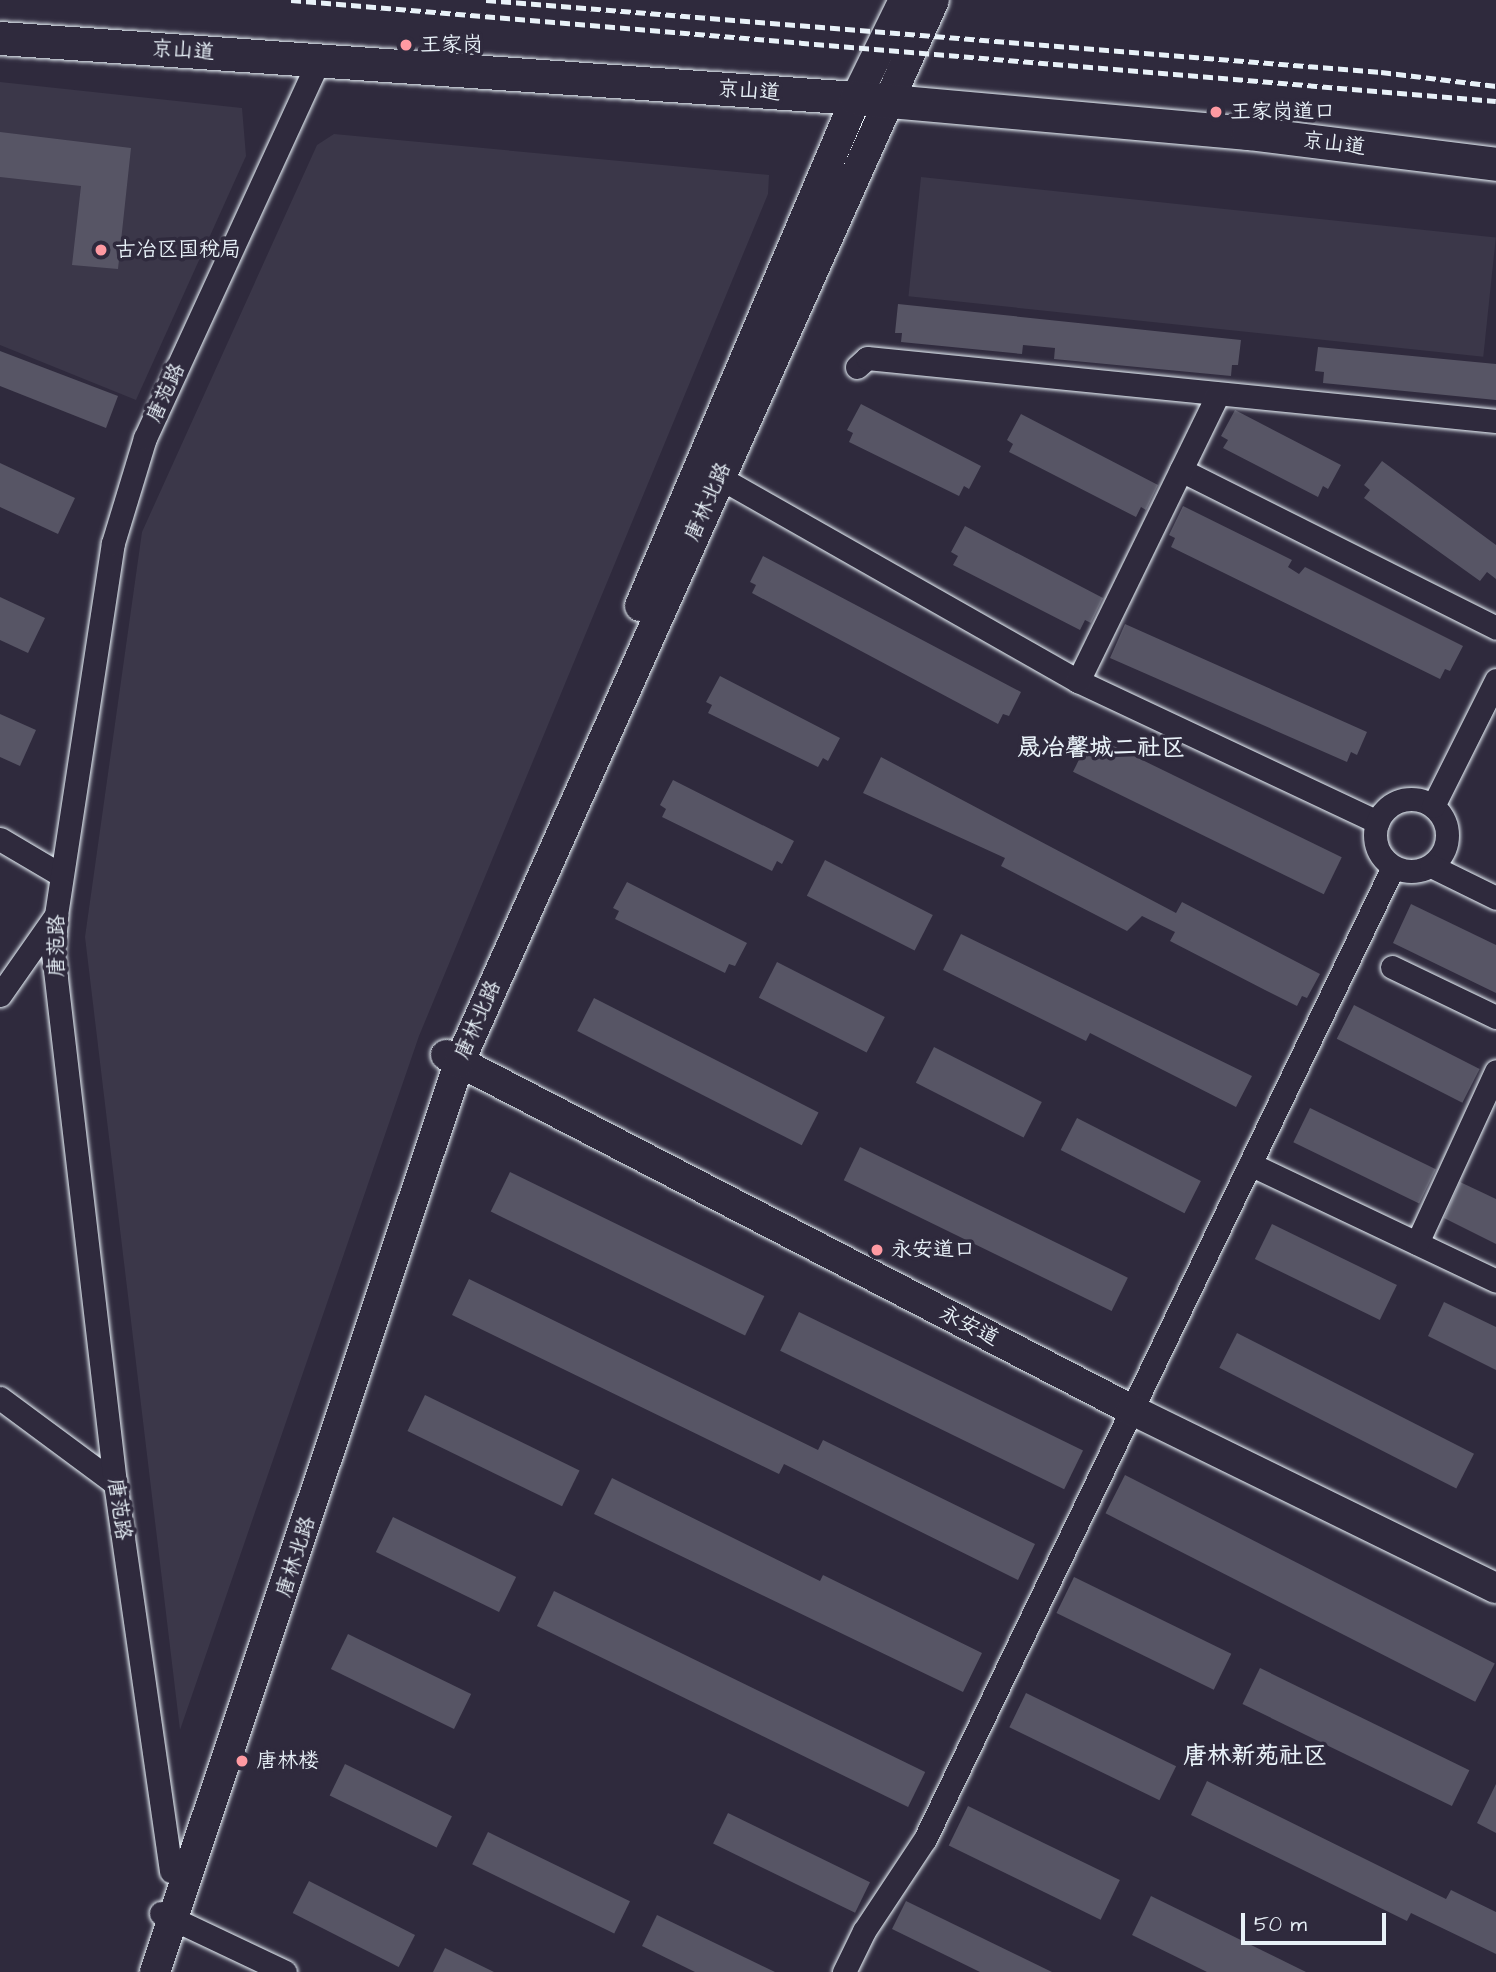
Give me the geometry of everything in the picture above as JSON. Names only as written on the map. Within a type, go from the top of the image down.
[{"type":"highway","name":"京山道","points":[[0,38],[872,100],[1248,133],[1496,164]]},
{"type":"main road","points":[[872,100],[904,0]]},
{"type":"main road","points":[[872,100],[934,0]]},
{"type":"main road","name":"唐林北路","points":[[133,1972],[169,1916],[171,1871],[452,1059],[872,100]]},
{"type":"main road","name":"唐林北路","points":[[155,1972],[169,1916],[452,1059]]},
{"type":"main road","name":"永安道","points":[[452,1059],[1132,1410],[1496,1588]]},
{"type":"street","name":"唐范路","points":[[171,1871],[115,1483],[53,953],[55,915],[101,603],[113,543],[145,438],[318,60]]},
{"type":"street","points":[[857,367],[866,358],[1496,421]]},
{"type":"street","points":[[1078,681],[1218,394]]},
{"type":"street","points":[[1181,470],[1496,628]]},
{"type":"street","points":[[709,471],[1078,681],[1377,822]]},
{"type":"street","points":[[1433,806],[1496,680]]},
{"type":"street","points":[[1377,822],[1401,800],[1433,806]]},
{"type":"street","points":[[1377,822],[1379,852],[1393,867],[1412,872],[1431,866],[1448,837],[1433,806]]},
{"type":"street","points":[[0,839],[61,875]]},
{"type":"street","points":[[1431,866],[1496,898]]},
{"type":"street","points":[[844,1972],[864,1931],[925,1839],[1393,867]]},
{"type":"street","points":[[0,995],[55,915]]},
{"type":"street","points":[[1392,967],[1496,1017]]},
{"type":"street","points":[[1417,1243],[1496,1071]]},
{"type":"street","points":[[1250,1164],[1496,1280]]},
{"type":"street","points":[[0,1398],[115,1483]]},
{"type":"street","points":[[169,1916],[285,1972]]},
{"type":"shaded area","name":"古冶区国税局","points":[[0,82],[242,108],[246,156],[136,400],[0,345]]},
{"type":"shaded area","points":[[334,134],[769,175],[768,194],[419,1036],[180,1730],[85,937],[142,532],[317,145]]},
{"type":"shaded area","points":[[921,177],[1496,237],[1483,357],[908,296]]},
{"type":"building","name":"古冶区国税局","points":[[0,132],[131,148],[118,269],[72,265],[81,186],[0,177]]},
{"type":"building","points":[[898,304],[1241,340],[1238,365],[1232,365],[1231,376],[1054,359],[1055,348],[1023,345],[1022,354],[901,342],[902,333],[895,333]]},
{"type":"building","points":[[1318,347],[1496,364],[1496,400],[1323,383],[1324,372],[1315,371]]},
{"type":"building","points":[[0,351],[118,396],[106,428],[0,386]]},
{"type":"building","points":[[861,404],[981,466],[969,489],[964,486],[959,496],[849,442],[853,433],[847,430]]},
{"type":"building","points":[[1235,410],[1341,465],[1328,489],[1323,486],[1318,497],[1223,448],[1228,440],[1221,436]]},
{"type":"building","points":[[1021,414],[1158,485],[1146,510],[1141,507],[1136,517],[1009,452],[1013,444],[1007,440]]},
{"type":"building","points":[[1382,461],[1496,545],[1496,579],[1487,572],[1480,581],[1364,498],[1370,490],[1364,485]]},
{"type":"building","points":[[0,463],[75,498],[58,534],[0,507]]},
{"type":"building","points":[[1183,506],[1292,560],[1288,567],[1299,574],[1305,567],[1463,646],[1450,671],[1445,669],[1440,679],[1171,547],[1175,538],[1169,535]]},
{"type":"building","points":[[965,526],[1103,598],[1091,623],[1085,620],[1080,630],[953,565],[958,556],[951,552]]},
{"type":"building","points":[[763,556],[1021,692],[1009,716],[1003,714],[998,724],[752,593],[756,585],[750,582]]},
{"type":"building","points":[[0,597],[45,618],[28,653],[0,640]]},
{"type":"building","points":[[1125,624],[1367,732],[1357,755],[1351,752],[1347,762],[1110,658]]},
{"type":"building","points":[[720,676],[840,738],[828,761],[823,758],[818,767],[708,713],[712,705],[706,702]]},
{"type":"building","points":[[0,714],[36,730],[20,766],[0,757]]},
{"type":"building","points":[[1091,735],[1342,857],[1324,894],[1073,772]]},
{"type":"building","points":[[881,757],[1176,913],[1182,902],[1320,974],[1307,998],[1302,996],[1297,1006],[1170,941],[1175,932],[1142,916],[1127,931],[1001,866],[1005,858],[863,793]]},
{"type":"building","points":[[673,780],[794,841],[782,864],[777,861],[772,871],[662,817],[666,809],[660,805]]},
{"type":"building","points":[[825,860],[933,915],[915,951],[807,896]]},
{"type":"building","points":[[627,882],[747,943],[735,966],[729,964],[725,973],[615,919],[619,911],[613,908]]},
{"type":"building","points":[[1411,904],[1496,945],[1496,993],[1393,943]]},
{"type":"building","points":[[961,934],[1252,1076],[1236,1107],[1090,1033],[1086,1041],[943,970]]},
{"type":"building","points":[[777,962],[885,1017],[867,1053],[759,998]]},
{"type":"building","points":[[594,998],[819,1112],[802,1145],[577,1031]]},
{"type":"building","points":[[1354,1005],[1480,1069],[1462,1103],[1337,1039]]},
{"type":"building","points":[[934,1047],[1042,1102],[1024,1138],[916,1083]]},
{"type":"building","points":[[1310,1108],[1436,1169],[1419,1204],[1293,1142]]},
{"type":"building","points":[[1077,1118],[1201,1181],[1185,1213],[1061,1150]]},
{"type":"building","points":[[860,1147],[1128,1278],[1112,1311],[844,1180]]},
{"type":"building","points":[[510,1172],[764,1296],[745,1336],[491,1212]]},
{"type":"building","points":[[1460,1182],[1496,1199],[1496,1244],[1444,1218]]},
{"type":"building","points":[[1272,1224],[1397,1285],[1380,1320],[1255,1259]]},
{"type":"building","points":[[469,1279],[818,1450],[823,1440],[1035,1544],[1018,1580],[784,1464],[779,1474],[452,1315]]},
{"type":"building","points":[[1444,1302],[1496,1327],[1496,1370],[1428,1336]]},
{"type":"building","points":[[799,1312],[1083,1451],[1064,1489],[780,1351]]},
{"type":"building","points":[[1237,1333],[1474,1454],[1456,1489],[1219,1368]]},
{"type":"building","points":[[425,1395],[580,1470],[562,1506],[407,1431]]},
{"type":"building","points":[[1125,1475],[1495,1663],[1475,1702],[1105,1513]]},
{"type":"building","points":[[612,1478],[820,1581],[823,1575],[982,1653],[963,1692],[594,1514]]},
{"type":"building","points":[[393,1517],[516,1577],[499,1612],[376,1552]]},
{"type":"building","points":[[1074,1577],[1231,1654],[1214,1690],[1056,1613]]},
{"type":"building","points":[[554,1591],[925,1772],[908,1807],[537,1626]]},
{"type":"building","points":[[348,1634],[471,1694],[454,1729],[331,1669]]},
{"type":"building","points":[[1260,1668],[1469,1770],[1452,1806],[1242,1704]]},
{"type":"building","points":[[1026,1693],[1176,1766],[1159,1800],[1009,1727]]},
{"type":"building","points":[[345,1764],[452,1816],[437,1848],[330,1795]]},
{"type":"building","points":[[1207,1781],[1446,1899],[1451,1890],[1496,1912],[1496,1954],[1411,1913],[1407,1921],[1191,1815]]},
{"type":"building","points":[[1496,1784],[1496,1833],[1477,1823]]},
{"type":"building","points":[[968,1806],[1120,1880],[1101,1920],[949,1846]]},
{"type":"building","points":[[728,1813],[870,1882],[855,1913],[713,1844]]},
{"type":"building","points":[[488,1832],[630,1901],[614,1934],[472,1864]]},
{"type":"building","points":[[309,1881],[415,1935],[399,1967],[293,1913]]},
{"type":"building","points":[[1151,1896],[1306,1972],[1207,1972],[1132,1935]]},
{"type":"building","points":[[906,1901],[1052,1972],[980,1972],[892,1929]]},
{"type":"building","points":[[657,1915],[775,1972],[695,1972],[642,1946]]},
{"type":"building","points":[[445,1948],[494,1972],[433,1972]]},
{"type":"railway","points":[[291,0],[1496,101]]},
{"type":"railway","points":[[486,0],[1381,72],[1496,86]]},
{"type":"place","name":"王家岗","points":[[406,45]]},
{"type":"place","name":"王家岗道口","points":[[1216,112]]},
{"type":"place","name":"古冶区国税局","points":[[101,250]]},
{"type":"place","name":"永安道口","points":[[877,1250]]},
{"type":"place","name":"唐林楼","points":[[242,1761]]},
{"type":"district","name":"晟冶馨城二社区","points":[[1101,749]]},
{"type":"district","name":"唐林新苑社区","points":[[1255,1757]]}]
